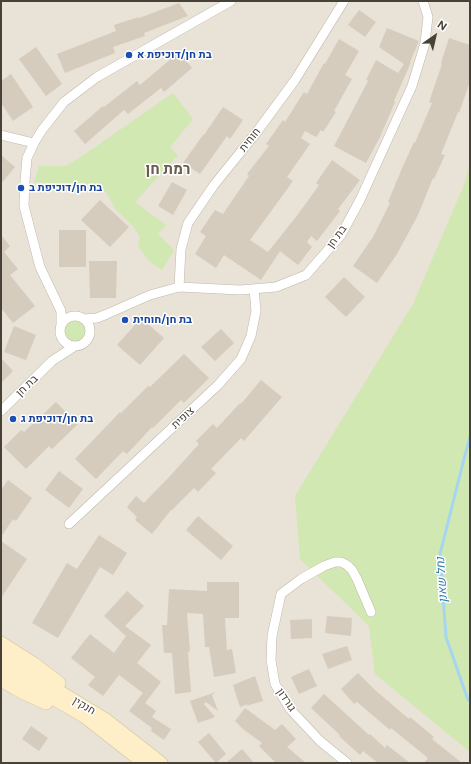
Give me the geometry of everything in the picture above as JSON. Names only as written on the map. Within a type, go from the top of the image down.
[{"type":"main road","points":[[1,639],[19,654]]},
{"type":"main road","points":[[1,643],[34,664],[71,692],[106,726]]},
{"type":"main road","name":"חנקין","points":[[1,656],[162,763]]},
{"type":"main road","name":"חנקין","points":[[1,668],[84,716],[106,726],[144,763]]},
{"type":"main road","points":[[1,680],[22,692],[82,719],[106,726]]},
{"type":"street","points":[[61,324],[69,316],[80,316],[88,323],[90,328],[88,338],[85,342],[75,346],[65,343],[62,339],[60,334],[60,328],[62,315],[60,307],[40,266],[24,206],[27,158],[34,143],[42,130],[64,102],[96,77],[231,1]]},
{"type":"street","name":"חוחית","points":[[179,287],[181,249],[188,223],[214,185],[256,133],[295,80],[344,1]]},
{"type":"street","name":"בת חן","points":[[84,319],[97,318],[150,294],[179,287],[240,290],[276,288],[306,275],[341,235],[360,200],[412,86],[425,43],[428,17],[423,1]]},
{"type":"street","points":[[1,135],[34,143]]},
{"type":"street","name":"צופית","points":[[69,524],[218,385],[241,359],[251,336],[256,311],[254,289]]},
{"type":"street","points":[[60,307],[74,316]]},
{"type":"street","name":"בת חן","points":[[90,333],[107,314]]},
{"type":"street","name":"בת חן","points":[[52,361],[62,339]]},
{"type":"street","name":"בת חן","points":[[1,411],[52,361],[75,346]]},
{"type":"street","name":"גורדון","points":[[347,763],[320,741],[290,709],[275,684],[271,660],[272,636],[281,594],[301,579],[334,562],[341,562],[352,570],[371,612]]},
{"type":"shaded area","points":[[1,1],[470,1],[470,763],[1,763]]},
{"type":"green space","points":[[173,93],[193,119],[170,147],[178,155],[135,202],[166,225],[158,234],[174,250],[162,270],[149,261],[138,246],[140,237],[133,226],[116,210],[106,192],[94,184],[34,182],[39,166],[66,166]]},
{"type":"green space","points":[[470,164],[470,752],[375,674],[369,626],[300,559],[295,496],[413,304],[464,185]]},
{"type":"green space","points":[[75,321],[82,324],[85,331],[82,338],[75,341],[68,338],[65,331],[68,324]]},
{"type":"building","points":[[179,3],[188,16],[144,33],[145,36],[113,47],[115,53],[65,73],[57,54],[116,31],[114,25],[139,18]]},
{"type":"building","points":[[359,10],[376,22],[365,37],[348,25]]},
{"type":"building","points":[[387,28],[419,41],[380,137],[366,163],[334,146],[368,81],[366,80],[376,60],[398,73],[404,64],[379,47]]},
{"type":"building","points":[[449,38],[470,45],[470,81],[459,113],[458,112],[441,154],[445,155],[434,179],[433,178],[418,215],[397,254],[377,283],[353,266],[373,237],[390,203],[388,202],[403,166],[414,142],[415,143],[432,103],[429,102]]},
{"type":"building","points":[[339,39],[359,51],[345,75],[352,79],[334,111],[336,112],[323,132],[321,130],[316,137],[305,131],[301,138],[310,144],[287,177],[293,181],[250,240],[268,252],[319,185],[316,183],[332,160],[360,180],[338,209],[340,211],[317,241],[311,236],[307,242],[312,247],[298,265],[280,251],[261,280],[224,255],[216,268],[195,254],[206,236],[200,232],[215,210],[223,214],[249,176],[247,174],[269,146],[266,144],[283,120],[285,122],[304,92],[307,94]]},
{"type":"building","points":[[36,47],[62,84],[46,96],[19,59]]},
{"type":"building","points":[[179,52],[192,68],[164,92],[161,88],[128,114],[124,110],[85,144],[74,131],[103,106],[104,107],[137,81],[140,85]]},
{"type":"building","points":[[11,74],[33,107],[13,121],[1,103],[1,81]]},
{"type":"building","points":[[223,107],[243,120],[230,139],[227,136],[200,174],[183,163]]},
{"type":"building","points":[[1,155],[15,167],[1,184]]},
{"type":"building","points":[[172,182],[187,190],[173,215],[158,206]]},
{"type":"building","points":[[100,200],[129,227],[110,247],[81,220]]},
{"type":"building","points":[[59,230],[86,230],[86,267],[59,267]]},
{"type":"building","points":[[1,235],[10,246],[4,252],[18,269],[10,275],[35,306],[13,323],[1,308]]},
{"type":"building","points":[[89,261],[117,261],[116,298],[90,298]]},
{"type":"building","points":[[344,277],[365,297],[346,317],[325,297]]},
{"type":"building","points":[[141,318],[164,338],[140,365],[117,345]]},
{"type":"building","points":[[14,326],[36,335],[26,360],[4,352]]},
{"type":"building","points":[[221,329],[234,343],[215,361],[201,347]]},
{"type":"building","points":[[184,354],[209,378],[184,403],[181,400],[153,428],[152,427],[127,454],[123,451],[96,479],[75,459],[120,412],[121,413],[148,386],[150,387]]},
{"type":"building","points":[[1,358],[13,371],[1,383]]},
{"type":"building","points":[[261,380],[282,397],[244,441],[241,438],[211,469],[216,473],[198,492],[194,488],[171,510],[152,534],[135,520],[137,517],[127,507],[136,496],[144,503],[199,444],[196,441],[213,424],[217,428],[240,403],[241,404]]},
{"type":"building","points":[[56,402],[78,424],[52,449],[49,446],[26,469],[4,447],[21,430],[24,432]]},
{"type":"building","points":[[59,471],[83,489],[69,508],[45,490]]},
{"type":"building","points":[[8,480],[32,498],[16,521],[13,519],[1,537],[1,490]]},
{"type":"building","points":[[198,516],[233,546],[221,560],[186,530]]},
{"type":"building","points":[[99,535],[127,553],[113,575],[100,567],[58,638],[32,623],[67,563],[77,569]]},
{"type":"building","points":[[1,541],[27,559],[1,598]]},
{"type":"building","points":[[207,582],[239,582],[239,618],[225,618],[227,650],[232,649],[236,673],[214,677],[209,647],[205,647],[203,614],[187,613],[191,692],[175,694],[172,653],[164,653],[162,625],[167,625],[169,589],[207,591]]},
{"type":"building","points":[[127,591],[144,606],[125,626],[151,645],[137,663],[161,682],[145,703],[156,711],[152,717],[171,729],[164,740],[151,731],[152,728],[129,711],[143,693],[119,675],[103,696],[88,685],[95,677],[71,658],[90,634],[114,653],[126,636],[104,616]]},
{"type":"building","points":[[327,616],[352,618],[351,636],[325,633]]},
{"type":"building","points":[[312,619],[312,638],[291,639],[290,620]]},
{"type":"building","points":[[347,646],[352,660],[328,669],[322,654]]},
{"type":"building","points":[[309,669],[317,686],[299,694],[291,677]]},
{"type":"building","points":[[358,673],[375,690],[409,719],[410,717],[434,737],[432,739],[462,763],[424,763],[428,758],[391,728],[390,730],[357,702],[354,704],[341,689]]},
{"type":"building","points":[[255,676],[263,701],[240,707],[233,685]]},
{"type":"building","points":[[216,692],[212,695],[218,711],[206,702],[204,704],[215,717],[198,723],[190,701]]},
{"type":"building","points":[[324,694],[385,748],[387,745],[410,763],[378,763],[363,751],[360,755],[311,708]]},
{"type":"building","points":[[245,708],[275,730],[282,724],[296,739],[287,747],[306,763],[276,763],[259,746],[262,743],[235,721]]},
{"type":"building","points":[[31,726],[48,738],[39,751],[22,739]]},
{"type":"building","points":[[209,733],[226,754],[216,763],[198,742]]},
{"type":"building","points":[[242,749],[254,763],[226,763]]},
{"type":"waterway","name":"נחל שאנן","points":[[468,700],[446,637],[440,554],[470,437]]},
{"type":"place","name":"בת חן/דוכיפת א","points":[[129,55]]},
{"type":"place","name":"בת חן/דוכיפת ב","points":[[21,188]]},
{"type":"place","name":"בת חן/חוחית","points":[[125,320]]},
{"type":"place","name":"בת חן/דוכיפת ג","points":[[13,419]]},
{"type":"district","name":"רמת חן","points":[[168,170]]}]
